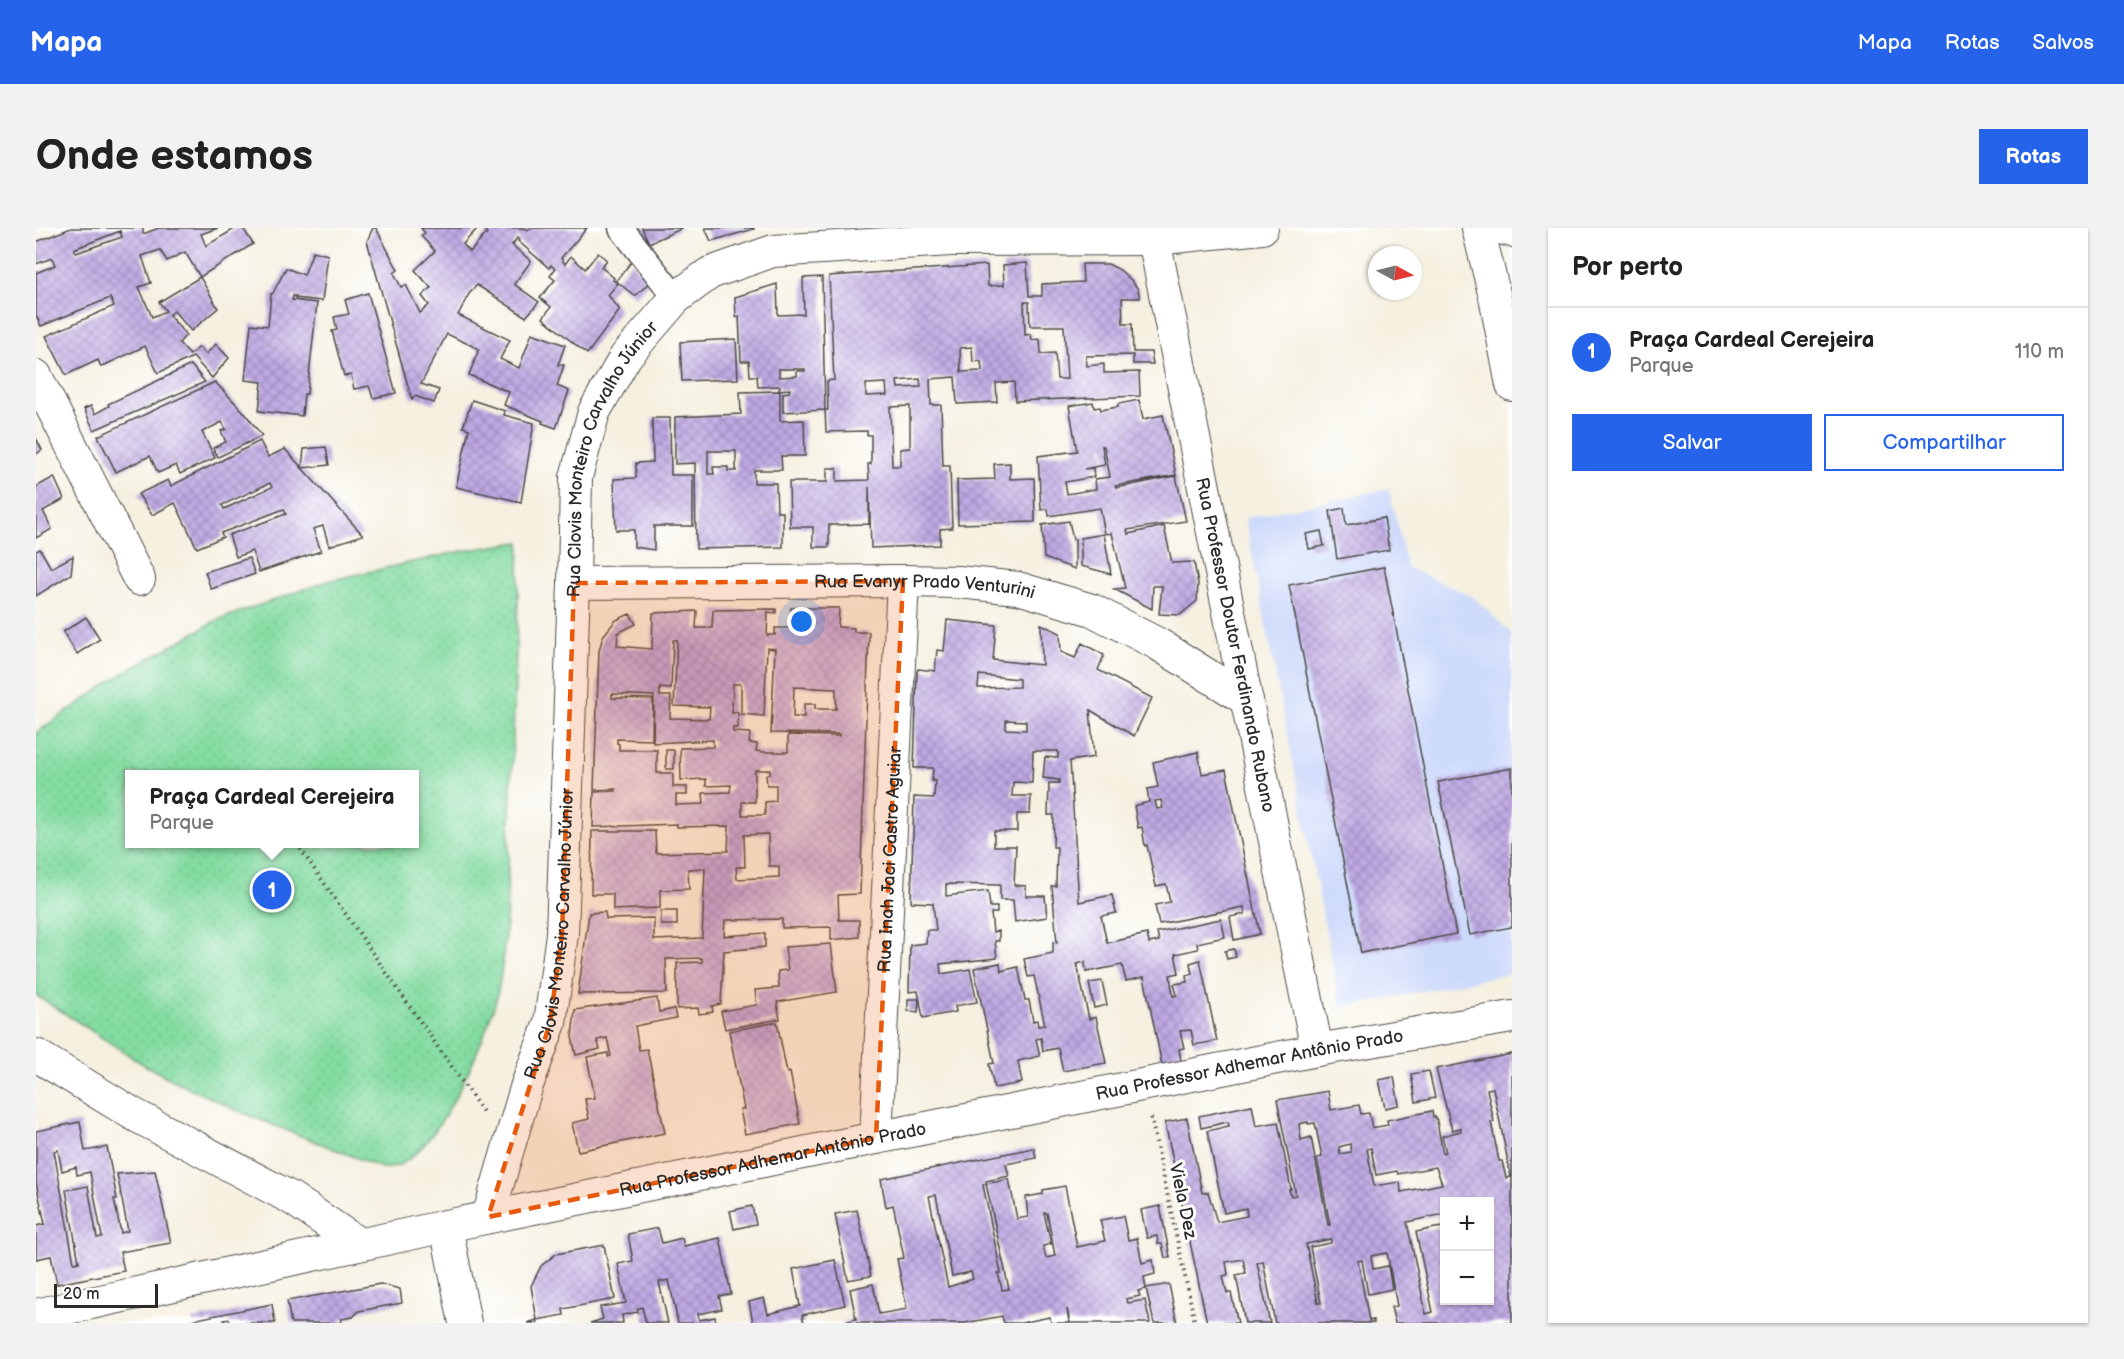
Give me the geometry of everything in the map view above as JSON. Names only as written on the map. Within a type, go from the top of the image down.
[{"type":"street","points":[[621,228],[676,298]]},
{"type":"street","name":"Rua Clovis Monteiro Carvalho Júnior","points":[[488,1217],[507,1147],[550,1023],[562,934],[576,477],[594,412],[626,356],[676,298],[710,273],[773,251],[951,240],[1154,238],[1262,228]]},
{"type":"street","points":[[1478,228],[1495,297],[1512,385]]},
{"type":"street","points":[[1500,228],[1512,231]]},
{"type":"street","name":"Rua Professor Doutor Ferdinando Rubano","points":[[1154,238],[1317,1050]]},
{"type":"street","points":[[36,376],[140,579]]},
{"type":"street","name":"Rua Evanyr Prado Venturini","points":[[574,583],[903,581],[958,582],[1018,588],[1092,610],[1158,644],[1247,700]]},
{"type":"street","name":"Rua Inah Jaci Castro Aguiar","points":[[876,1138],[903,581]]},
{"type":"street","name":"Rua Professor Adhemar Antônio Prado","points":[[36,1315],[359,1244],[876,1138],[1317,1050],[1512,1017]]},
{"type":"street","points":[[36,1055],[133,1114],[291,1198],[359,1244]]},
{"type":"street","points":[[446,1226],[465,1323]]},
{"type":"path","points":[[300,848],[507,1147]]},
{"type":"path","name":"Viela Dez","points":[[1143,1085],[1196,1323]]},
{"type":"highlighted area","points":[[903,581],[876,1138],[488,1217],[550,1023],[562,934],[574,583]]},
{"type":"shaded area","points":[[1389,489],[1407,567],[1473,597],[1512,634],[1512,973],[1341,1008],[1245,518]]},
{"type":"green space","points":[[520,542],[506,927],[497,996],[469,1069],[438,1126],[420,1149],[401,1164],[382,1168],[243,1113],[181,1084],[146,1066],[36,995],[36,733],[122,674],[217,620],[328,581],[462,551]]},
{"type":"building","points":[[71,228],[143,228],[143,234],[159,228],[218,228],[201,234],[206,246],[236,228],[243,228],[253,244],[200,277],[218,308],[191,331],[174,311],[169,315],[186,335],[179,343],[190,355],[199,347],[206,354],[216,344],[229,358],[212,378],[193,357],[158,373],[145,346],[101,367],[98,360],[66,375],[46,336],[114,306],[110,298],[41,326],[36,315],[36,273],[55,265],[52,258],[36,264],[36,242]],"holes":[[[120,231],[122,237],[76,253],[74,249]],[[160,250],[167,261],[185,252],[200,277],[159,302],[166,311],[152,317],[139,287],[151,283],[142,256]]]},
{"type":"building","points":[[373,228],[376,228],[398,270],[394,273],[401,287],[406,285],[420,313],[429,305],[422,296],[431,288],[415,270],[435,251],[421,236],[425,233],[421,228],[474,228],[476,230],[463,244],[470,252],[487,233],[483,228],[525,228],[528,230],[530,228],[587,228],[561,258],[565,264],[571,256],[585,269],[598,253],[607,260],[601,267],[618,283],[608,295],[620,310],[587,354],[543,318],[551,307],[540,298],[555,280],[550,276],[555,269],[551,265],[549,268],[518,241],[520,239],[518,237],[512,245],[531,261],[514,284],[539,302],[526,317],[477,285],[469,294],[458,315],[510,340],[500,359],[519,368],[532,333],[565,345],[558,365],[564,365],[557,386],[569,391],[556,428],[504,405],[509,392],[469,375],[479,349],[447,334],[421,384],[439,390],[434,403],[415,396],[412,400],[367,241]]},
{"type":"building","points":[[642,228],[683,228],[649,243]]},
{"type":"building","points":[[705,228],[754,228],[754,229],[711,241]]},
{"type":"building","points":[[313,251],[328,255],[322,301],[295,298],[296,296],[293,296],[292,300],[317,303],[307,394],[304,394],[302,416],[259,411],[262,382],[245,380],[251,324],[268,326],[271,294],[286,268],[304,275]]},
{"type":"building","points":[[632,261],[649,283],[635,296],[616,281]]},
{"type":"building","points":[[1027,263],[1029,296],[1042,296],[1042,284],[1083,282],[1082,264],[1108,264],[1120,270],[1138,289],[1140,298],[1122,298],[1123,324],[1132,324],[1133,352],[1151,352],[1153,364],[1133,364],[1133,355],[1086,356],[1087,366],[1104,364],[1104,373],[1139,372],[1140,396],[1015,401],[1014,382],[996,383],[997,402],[957,404],[955,377],[930,379],[931,405],[941,405],[943,466],[950,466],[952,528],[940,529],[940,545],[871,548],[869,487],[869,524],[829,525],[829,547],[813,547],[813,527],[790,527],[789,482],[827,482],[827,468],[837,468],[837,481],[869,480],[871,435],[867,435],[867,431],[826,432],[827,381],[834,380],[829,276],[987,265],[988,286],[1004,285],[1003,265]],"holes":[[[1024,302],[1029,302],[1030,326],[1064,326],[1067,379],[1057,379],[1055,353],[1041,354],[1040,339],[1032,340],[1031,334],[1025,335]],[[972,347],[973,362],[981,361],[982,371],[961,372],[960,348]],[[920,379],[921,387],[898,388],[897,381]],[[886,383],[887,395],[866,396],[866,384]],[[910,406],[910,448],[900,449],[900,466],[892,466],[890,407]]]},
{"type":"building","points":[[822,277],[825,410],[783,412],[783,393],[789,392],[790,389],[779,390],[780,386],[758,387],[757,376],[750,376],[749,361],[741,361],[739,316],[736,317],[735,297],[777,284],[778,315],[804,314],[803,278]],"holes":[[[779,369],[805,369],[805,371],[797,371],[797,376],[779,377]]]},
{"type":"building","points":[[368,293],[396,393],[373,398],[369,386],[354,389],[351,375],[344,376],[332,331],[337,330],[334,317],[349,314],[345,300]]},
{"type":"building","points":[[736,339],[738,379],[682,381],[680,342]]},
{"type":"building","points":[[191,365],[205,382],[94,430],[84,409],[91,406],[95,414],[109,406],[108,404]]},
{"type":"building","points":[[215,382],[244,412],[262,436],[218,457],[213,448],[226,442],[221,431],[226,429],[222,422],[202,432],[215,458],[180,474],[176,465],[158,473],[150,456],[116,472],[98,436]]},
{"type":"building","points":[[780,391],[780,421],[804,420],[805,456],[781,456],[782,470],[754,470],[754,483],[776,483],[777,512],[783,512],[783,547],[696,549],[695,463],[675,464],[675,417],[741,414],[740,392]],"holes":[[[708,451],[736,451],[736,471],[728,471],[728,467],[713,467],[714,474],[708,474]]]},
{"type":"building","points":[[472,400],[505,411],[504,415],[534,423],[521,502],[456,487],[469,429],[463,427]]},
{"type":"building","points":[[1139,400],[1143,419],[1163,415],[1176,475],[1115,486],[1116,488],[1176,476],[1186,521],[1127,530],[1128,534],[1164,526],[1172,563],[1194,562],[1198,584],[1197,601],[1180,615],[1159,614],[1162,586],[1153,586],[1152,609],[1114,589],[1125,588],[1112,533],[1105,534],[1100,508],[1049,516],[1048,509],[1041,510],[1038,456],[1077,451],[1069,406],[1093,402],[1094,408],[1100,407],[1101,410],[1118,407],[1118,404]],"holes":[[[1102,446],[1104,446],[1110,477],[1095,479],[1096,489],[1067,494],[1065,482],[1094,477],[1093,468],[1084,469],[1105,465]]]},
{"type":"building","points":[[652,418],[670,418],[671,475],[693,475],[693,526],[654,526],[654,550],[634,547],[634,530],[616,530],[614,479],[636,478],[636,463],[653,462]]},
{"type":"building","points":[[36,438],[42,450],[36,454]]},
{"type":"building","points":[[260,441],[268,457],[285,449],[363,535],[329,546],[323,526],[313,529],[321,551],[259,572],[252,551],[236,557],[229,535],[286,514],[284,509],[221,533],[223,537],[197,548],[175,503],[152,515],[138,494],[168,480],[171,486]],"holes":[[[270,483],[272,487],[224,509],[222,505]]]},
{"type":"building","points":[[326,447],[329,465],[302,468],[304,449]]},
{"type":"building","points":[[1010,463],[1010,479],[1034,478],[1035,522],[958,524],[957,480],[995,479],[994,464]]},
{"type":"building","points":[[54,477],[64,499],[43,511],[52,529],[36,538],[36,487]]},
{"type":"building","points":[[1344,508],[1346,525],[1384,518],[1389,550],[1337,559],[1330,511]]},
{"type":"building","points":[[1069,521],[1073,540],[1075,539],[1075,569],[1044,558],[1042,525]]},
{"type":"building","points":[[1321,531],[1324,546],[1309,549],[1306,534]]},
{"type":"building","points":[[1104,534],[1111,574],[1081,566],[1081,538]]},
{"type":"building","points":[[40,549],[51,568],[73,556],[71,574],[36,596],[36,551]]},
{"type":"building","points":[[249,558],[255,574],[211,589],[205,572]]},
{"type":"building","points":[[1384,567],[1456,934],[1361,953],[1289,585]]},
{"type":"building","points":[[791,608],[839,608],[838,627],[854,628],[854,632],[869,632],[860,894],[838,895],[839,920],[859,920],[859,937],[831,940],[831,927],[782,928],[782,919],[725,920],[724,936],[765,933],[765,947],[724,951],[721,1004],[712,1006],[713,1012],[699,1014],[698,1008],[677,1009],[677,963],[702,962],[702,958],[666,959],[667,993],[578,994],[589,913],[605,912],[606,919],[654,918],[654,940],[702,938],[705,868],[688,869],[689,889],[660,890],[660,908],[613,910],[613,894],[591,894],[592,831],[655,831],[656,853],[728,851],[729,826],[677,827],[677,824],[593,827],[594,792],[616,791],[616,789],[594,790],[599,651],[603,636],[616,620],[630,614],[636,624],[618,633],[617,646],[652,649],[653,613],[697,611],[696,628],[712,628],[713,610],[776,609],[776,613],[768,612],[767,635],[775,635],[775,628],[790,628]],"holes":[[[673,640],[677,640],[674,706],[710,707],[709,719],[670,718],[671,696],[660,696],[660,688],[671,689]],[[767,648],[775,649],[771,733],[839,734],[839,736],[788,735],[788,752],[756,751],[757,744],[749,743],[750,733],[733,732],[733,728],[738,728],[738,712],[732,713],[733,684],[741,684],[741,714],[764,716]],[[794,687],[836,689],[836,709],[815,709],[815,704],[804,704],[804,717],[793,717]],[[612,694],[654,696],[653,743],[713,740],[713,747],[680,748],[681,780],[706,779],[706,786],[731,785],[730,792],[703,793],[704,804],[676,805],[676,795],[687,795],[687,787],[673,787],[673,773],[657,773],[657,750],[619,750],[617,743],[617,739],[652,740],[653,699],[612,698]],[[755,770],[770,770],[770,774],[766,775],[767,785],[776,785],[776,801],[765,802],[765,815],[742,815],[742,802],[755,802]],[[768,834],[769,866],[779,866],[779,877],[737,879],[736,867],[745,867],[744,835]]]},
{"type":"building","points":[[86,617],[100,639],[77,654],[63,632]]},
{"type":"building","points":[[947,620],[996,625],[993,660],[1042,665],[1041,624],[1060,633],[1061,652],[1075,658],[1082,643],[1104,655],[1098,670],[1152,698],[1134,736],[1090,710],[1094,757],[1070,761],[1079,902],[1112,895],[1116,913],[1101,916],[1107,943],[1147,934],[1149,943],[1159,941],[1157,932],[1221,919],[1225,937],[1197,943],[1198,949],[1175,954],[1179,973],[1170,975],[1173,996],[1177,995],[1174,984],[1187,982],[1186,975],[1192,974],[1190,963],[1200,960],[1217,1041],[1194,1045],[1191,1030],[1180,1031],[1184,1048],[1179,1049],[1181,1061],[1162,1065],[1144,977],[1126,981],[1122,965],[1086,972],[1085,962],[1077,964],[1089,1019],[1096,1017],[1106,1063],[1063,1071],[1058,1048],[1043,1051],[1041,1038],[1036,1039],[1040,1056],[1018,1061],[1022,1083],[994,1088],[989,1064],[994,1063],[974,968],[1000,963],[1001,971],[1018,967],[1025,1000],[1029,1000],[1033,1021],[1037,1020],[1038,1026],[1045,1025],[1034,976],[1028,977],[1024,959],[1053,953],[1053,942],[1057,943],[1052,886],[1056,886],[1057,847],[1053,847],[1054,815],[1048,815],[1049,783],[1059,783],[1059,780],[1043,778],[1045,757],[1058,758],[1058,751],[1033,751],[1032,783],[1013,782],[1012,796],[1031,796],[1030,814],[1017,814],[1017,831],[994,831],[994,846],[1016,846],[1014,885],[1026,886],[1026,896],[1045,896],[1047,917],[1015,922],[1013,900],[1000,900],[1000,885],[946,884],[946,896],[988,891],[990,907],[997,907],[997,913],[991,913],[993,932],[999,931],[999,941],[995,941],[997,958],[940,964],[941,974],[970,969],[977,1002],[955,1006],[956,1012],[923,1018],[918,991],[909,992],[910,945],[926,943],[927,930],[936,930],[933,903],[911,902],[914,797],[934,798],[935,781],[932,781],[933,768],[914,768],[917,672],[918,669],[935,671],[937,650],[944,651]],"holes":[[[979,675],[1019,679],[1019,687],[978,688]],[[1006,720],[1026,721],[1026,730],[1006,729]]]},
{"type":"building","points":[[666,750],[674,750],[674,769],[666,769]]},
{"type":"building","points":[[1198,752],[1202,774],[1226,770],[1260,934],[1234,940],[1230,917],[1245,914],[1244,907],[1159,924],[1155,905],[1170,902],[1166,884],[1156,886],[1147,845],[1145,846],[1142,827],[1138,828],[1134,806],[1149,802],[1147,789],[1158,787],[1153,762]],"holes":[[[1161,800],[1163,808],[1157,809],[1155,801]]]},
{"type":"building","points":[[1512,768],[1512,927],[1470,935],[1438,782]]},
{"type":"building","points":[[661,911],[677,911],[677,925],[661,925]]},
{"type":"building","points":[[831,944],[837,992],[777,1002],[780,1019],[725,1029],[721,1011],[757,1005],[755,990],[779,988],[778,971],[788,970],[785,947]]},
{"type":"building","points":[[1234,949],[1236,957],[1227,959],[1225,951]]},
{"type":"building","points":[[1102,981],[1107,1005],[1094,1008],[1089,983]]},
{"type":"building","points":[[657,998],[659,1012],[674,1009],[676,1018],[635,1026],[639,1050],[647,1049],[665,1133],[578,1151],[572,1123],[589,1119],[585,1099],[595,1098],[587,1057],[608,1053],[608,1057],[611,1056],[607,1038],[597,1040],[600,1049],[576,1055],[572,1037],[575,1010]]},
{"type":"building","points":[[908,999],[919,999],[918,1012],[908,1011]]},
{"type":"building","points":[[777,1022],[800,1124],[745,1134],[740,1109],[744,1109],[729,1031]]},
{"type":"building","points":[[1512,1054],[1512,1323],[1395,1323],[1391,1307],[1397,1306],[1387,1253],[1371,1256],[1373,1269],[1388,1266],[1392,1289],[1368,1294],[1362,1260],[1358,1261],[1369,1321],[1373,1320],[1374,1323],[1275,1323],[1263,1261],[1257,1263],[1270,1323],[1245,1323],[1236,1275],[1246,1273],[1243,1259],[1226,1262],[1228,1275],[1223,1276],[1227,1293],[1231,1293],[1238,1323],[1207,1323],[1165,1122],[1187,1118],[1202,1193],[1208,1192],[1217,1222],[1247,1216],[1246,1208],[1224,1213],[1207,1131],[1229,1126],[1228,1122],[1201,1128],[1199,1116],[1252,1105],[1256,1126],[1278,1122],[1291,1196],[1296,1195],[1277,1100],[1328,1091],[1331,1110],[1359,1105],[1361,1114],[1369,1113],[1372,1128],[1388,1125],[1387,1120],[1432,1111],[1433,1117],[1436,1117],[1443,1153],[1446,1152],[1442,1136],[1461,1131],[1461,1128],[1452,1130],[1436,1069]],"holes":[[[1493,1088],[1511,1177],[1506,1178],[1502,1161],[1499,1161],[1491,1122],[1494,1122],[1487,1089]],[[1308,1122],[1308,1124],[1315,1123],[1322,1157],[1317,1158],[1330,1225],[1328,1225],[1311,1137],[1301,1140],[1299,1124]],[[1350,1144],[1351,1152],[1340,1154],[1339,1147]],[[1371,1148],[1376,1175],[1397,1171],[1398,1174],[1436,1167],[1442,1184],[1401,1192],[1400,1182],[1374,1186],[1367,1149]],[[1331,1239],[1331,1243],[1310,1247],[1321,1303],[1318,1303],[1306,1244]]]},
{"type":"building","points":[[1429,1071],[1435,1098],[1416,1102],[1411,1074]]},
{"type":"building","points":[[1394,1077],[1399,1105],[1385,1108],[1379,1080]]},
{"type":"building","points":[[80,1122],[85,1151],[107,1147],[121,1233],[128,1231],[117,1174],[155,1171],[171,1243],[120,1252],[124,1271],[57,1284],[51,1256],[36,1259],[36,1226],[45,1224],[36,1183],[36,1131]],"holes":[[[58,1150],[62,1171],[76,1167],[77,1175],[90,1172],[102,1237],[97,1238],[88,1186],[66,1190],[79,1262],[74,1263],[54,1151]]]},
{"type":"building","points":[[1034,1148],[1036,1158],[1006,1164],[1009,1176],[986,1181],[986,1184],[1009,1179],[1017,1219],[1028,1217],[1026,1197],[1043,1194],[1043,1190],[1065,1186],[1077,1247],[1105,1241],[1100,1220],[1123,1216],[1128,1240],[1137,1238],[1142,1263],[1153,1260],[1155,1274],[1144,1277],[1146,1289],[1138,1291],[1140,1296],[1126,1299],[1128,1303],[1145,1300],[1150,1323],[1070,1323],[1067,1309],[1069,1323],[1051,1323],[1050,1317],[1021,1323],[1004,1323],[1002,1316],[965,1323],[840,1323],[856,1319],[850,1289],[873,1284],[879,1314],[907,1309],[897,1259],[904,1258],[893,1205],[886,1207],[881,1179]],"holes":[[[986,1184],[1009,1289],[1002,1290],[998,1273],[1001,1273],[983,1185]],[[936,1195],[952,1276],[971,1272],[973,1279],[948,1287],[929,1196]],[[1044,1213],[1047,1213],[1055,1256],[1046,1258],[1043,1246],[1051,1244]]]},
{"type":"building","points":[[752,1206],[756,1224],[734,1229],[730,1211]]},
{"type":"building","points":[[1160,1206],[1170,1257],[1165,1258],[1162,1244],[1158,1244],[1157,1236],[1147,1238],[1141,1210]]},
{"type":"building","points":[[857,1210],[871,1276],[848,1280],[835,1214]]},
{"type":"building","points":[[658,1228],[662,1243],[682,1238],[684,1246],[720,1238],[731,1294],[719,1296],[722,1309],[698,1314],[699,1320],[715,1317],[716,1323],[678,1323],[669,1280],[659,1282],[668,1323],[646,1323],[642,1307],[637,1309],[638,1312],[622,1315],[623,1323],[590,1323],[603,1319],[600,1307],[626,1303],[618,1264],[633,1261],[628,1234]]},
{"type":"building","points":[[604,1245],[615,1299],[563,1309],[564,1315],[537,1320],[531,1286],[541,1266],[556,1254]]},
{"type":"building","points":[[835,1260],[845,1305],[802,1315],[804,1323],[753,1323],[749,1302],[764,1298],[768,1314],[800,1306],[793,1269]]},
{"type":"building","points":[[380,1284],[400,1289],[402,1303],[359,1311],[353,1317],[341,1319],[342,1323],[291,1323],[287,1301]]},
{"type":"building","points":[[1169,1284],[1177,1323],[1154,1323],[1146,1288]]},
{"type":"building","points":[[272,1304],[275,1323],[230,1323],[229,1319],[224,1320],[225,1323],[193,1323],[192,1320]]},
{"type":"place","name":"Praça Cardeal Cerejeira","points":[[272,890]]}]
